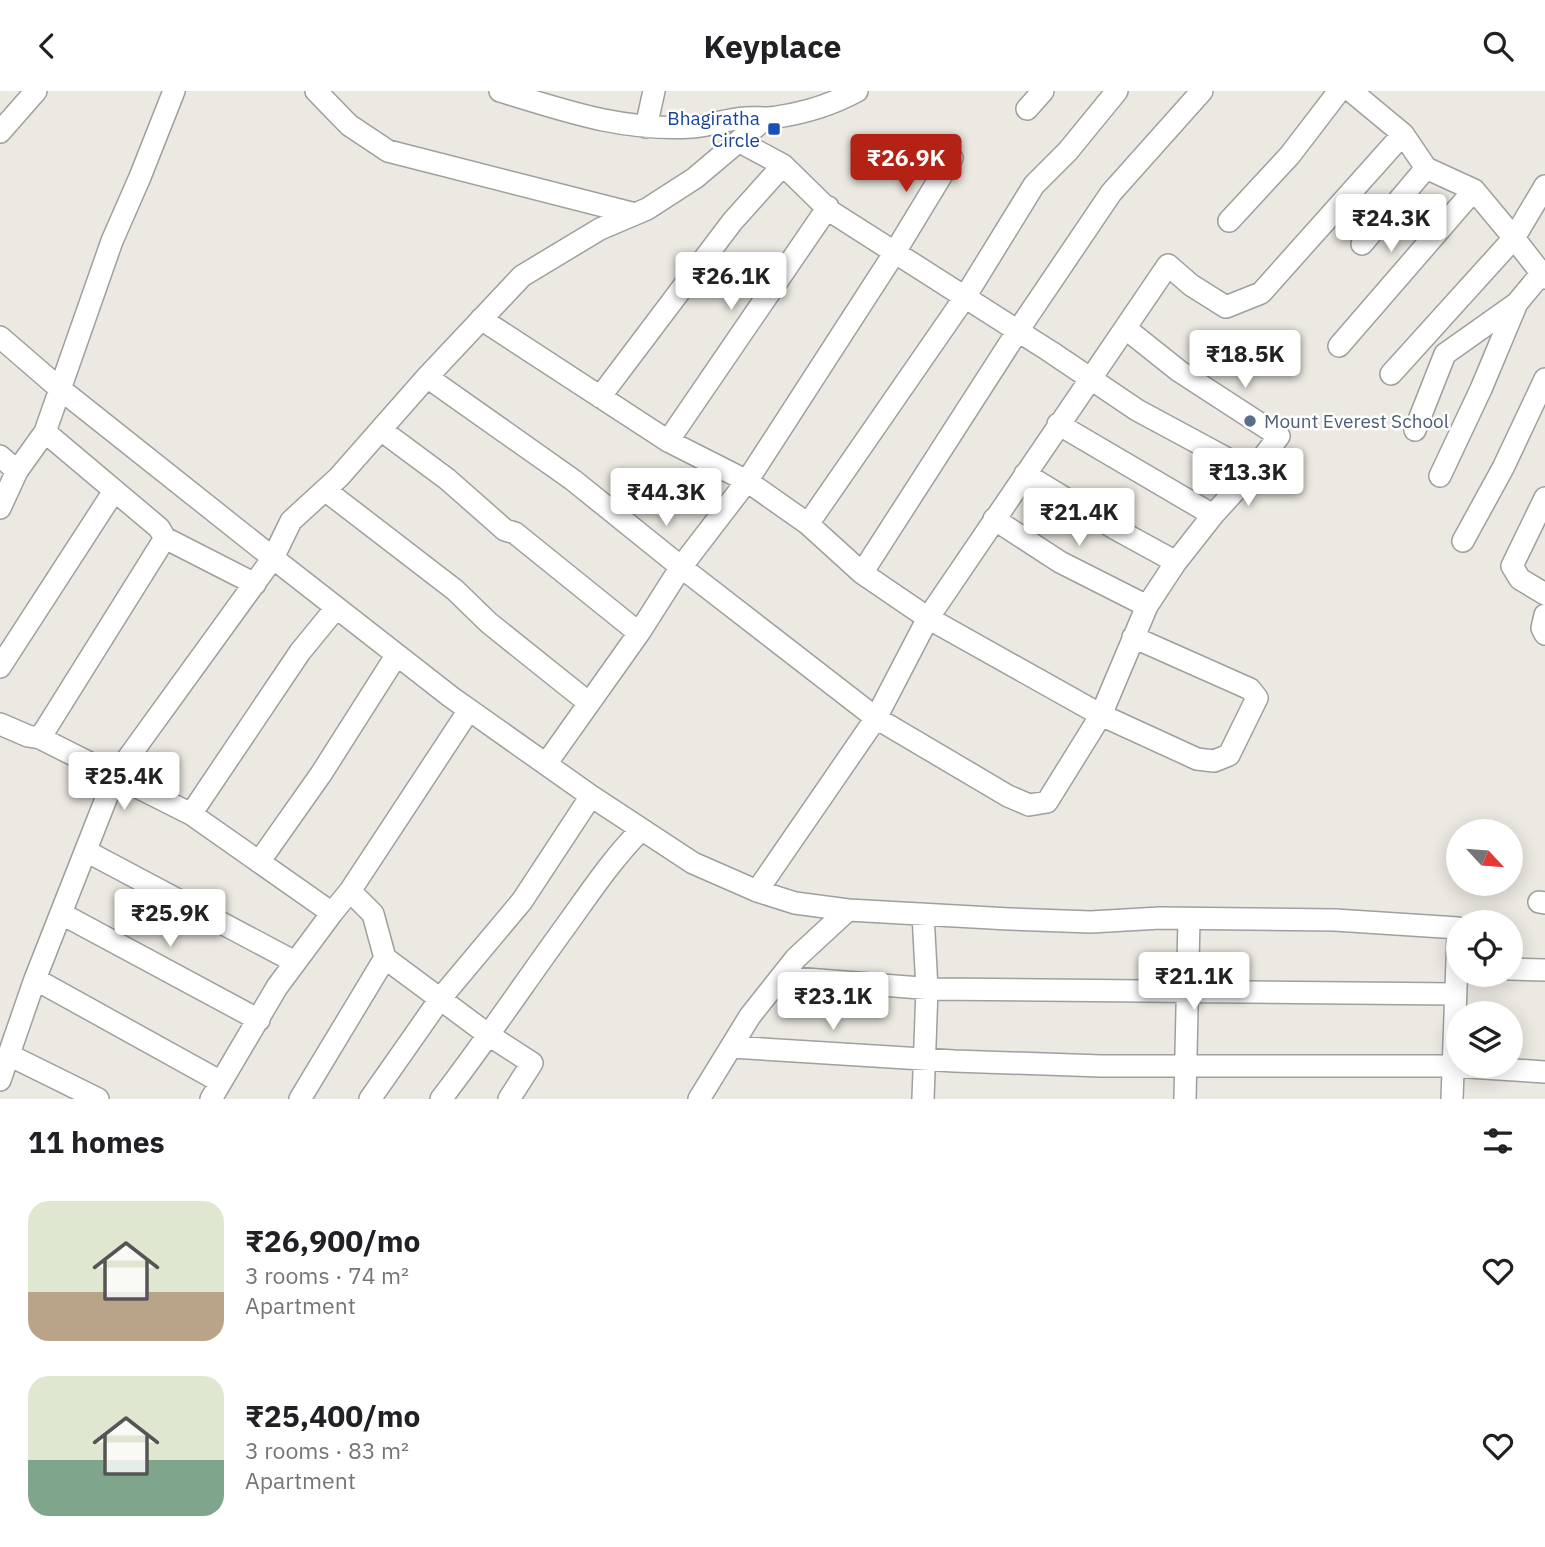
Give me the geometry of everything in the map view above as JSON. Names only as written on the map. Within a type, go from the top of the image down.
[{"type":"street","points":[[0,132],[36,91]]},
{"type":"street","points":[[0,508],[17,471],[45,432],[111,241],[174,91]]},
{"type":"street","points":[[316,91],[349,125],[388,151],[635,214]]},
{"type":"street","points":[[500,91],[576,115],[646,127],[695,127],[743,118],[766,118],[836,102],[857,91]]},
{"type":"street","points":[[646,127],[654,91]]},
{"type":"street","points":[[1027,109],[1044,91]]},
{"type":"street","points":[[808,523],[965,297],[1034,185],[1068,151],[1117,91]]},
{"type":"street","points":[[862,573],[1017,332],[1111,193],[1202,91]]},
{"type":"street","points":[[1229,221],[1290,155],[1339,91]]},
{"type":"street","points":[[1351,91],[1403,134],[1426,168],[1474,190],[1543,276],[1517,303],[1445,354],[1415,430]]},
{"type":"street","points":[[0,1080],[34,979],[115,776],[273,558],[291,521],[325,490],[522,275],[695,178],[766,118]]},
{"type":"street","points":[[757,891],[876,717],[928,618],[1168,265],[1191,285],[1226,307],[1261,293],[1403,134]]},
{"type":"street","points":[[740,142],[783,165],[828,207],[895,253],[1137,410],[1252,472]]},
{"type":"street","points":[[546,764],[639,633],[681,567],[747,481],[895,253],[952,158]]},
{"type":"street","points":[[600,397],[732,222],[783,165]]},
{"type":"street","points":[[1362,244],[1426,168]]},
{"type":"street","points":[[1391,374],[1514,238],[1545,187]]},
{"type":"street","points":[[1339,346],[1474,190]]},
{"type":"street","points":[[668,441],[828,207]]},
{"type":"street","points":[[1440,476],[1517,303]]},
{"type":"street","points":[[481,319],[668,441],[747,481],[808,523],[862,573],[928,618],[1101,715],[1197,759],[1214,761],[1229,755],[1257,698],[1250,689],[1133,637]]},
{"type":"street","points":[[427,377],[573,479],[681,567],[876,717],[1008,796],[1029,805],[1047,802],[1101,715],[1147,606],[1176,562],[1279,436],[1179,371],[1125,328]]},
{"type":"street","points":[[0,337],[59,388],[396,656],[469,710],[692,863],[757,891],[795,903],[848,910],[1091,922],[1189,919],[1335,920],[1446,927]]},
{"type":"street","points":[[1464,541],[1503,468],[1545,379]]},
{"type":"street","points":[[1058,424],[1213,515]]},
{"type":"street","points":[[381,430],[447,479],[505,530],[515,533],[639,633]]},
{"type":"street","points":[[45,432],[159,528],[165,538],[255,584]]},
{"type":"street","points":[[0,456],[17,471]]},
{"type":"street","points":[[1025,474],[1176,562]]},
{"type":"street","points":[[325,490],[455,590],[489,623],[589,703]]},
{"type":"street","points":[[0,667],[114,491]]},
{"type":"street","points":[[1545,498],[1511,566],[1520,579],[1545,594]]},
{"type":"street","points":[[994,519],[1060,562],[1147,606]]},
{"type":"street","points":[[40,737],[165,538]]},
{"type":"street","points":[[191,814],[300,652],[337,608]]},
{"type":"street","points":[[1545,615],[1542,628],[1545,634]]},
{"type":"street","points":[[258,862],[321,774],[396,656]]},
{"type":"street","points":[[34,979],[216,1091],[277,987],[350,891],[469,710]]},
{"type":"street","points":[[0,724],[28,736],[40,737],[191,814],[332,913]]},
{"type":"street","points":[[370,1099],[440,999],[522,901],[591,796]]},
{"type":"street","points":[[441,1099],[490,1036],[520,989],[620,851],[641,830]]},
{"type":"street","points":[[86,851],[295,962]]},
{"type":"street","points":[[350,891],[373,914],[386,958],[490,1036],[532,1063],[509,1099]]},
{"type":"street","points":[[699,1099],[751,1016],[781,977],[796,958],[848,910]]},
{"type":"street","points":[[62,914],[259,1020]]},
{"type":"street","points":[[923,1099],[928,1060],[930,989],[928,914]]},
{"type":"street","points":[[1185,1099],[1189,919]]},
{"type":"street","points":[[300,1099],[386,958]]},
{"type":"street","points":[[1523,969],[1545,970]]},
{"type":"street","points":[[781,977],[930,989],[1455,993]]},
{"type":"street","points":[[1455,987],[1455,1001]]},
{"type":"street","points":[[731,1047],[928,1060],[1101,1066],[1446,1066]]},
{"type":"street","points":[[9,1055],[98,1099]]},
{"type":"street","points":[[928,1060],[931,1099]]},
{"type":"street","points":[[1523,1071],[1545,1072]]},
{"type":"street","points":[[1452,1078],[1452,1099]]},
{"type":"place","name":"Bhagiratha Circle","points":[[774,129]]},
{"type":"place","name":"Mount Everest School","points":[[1250,421]]}]
